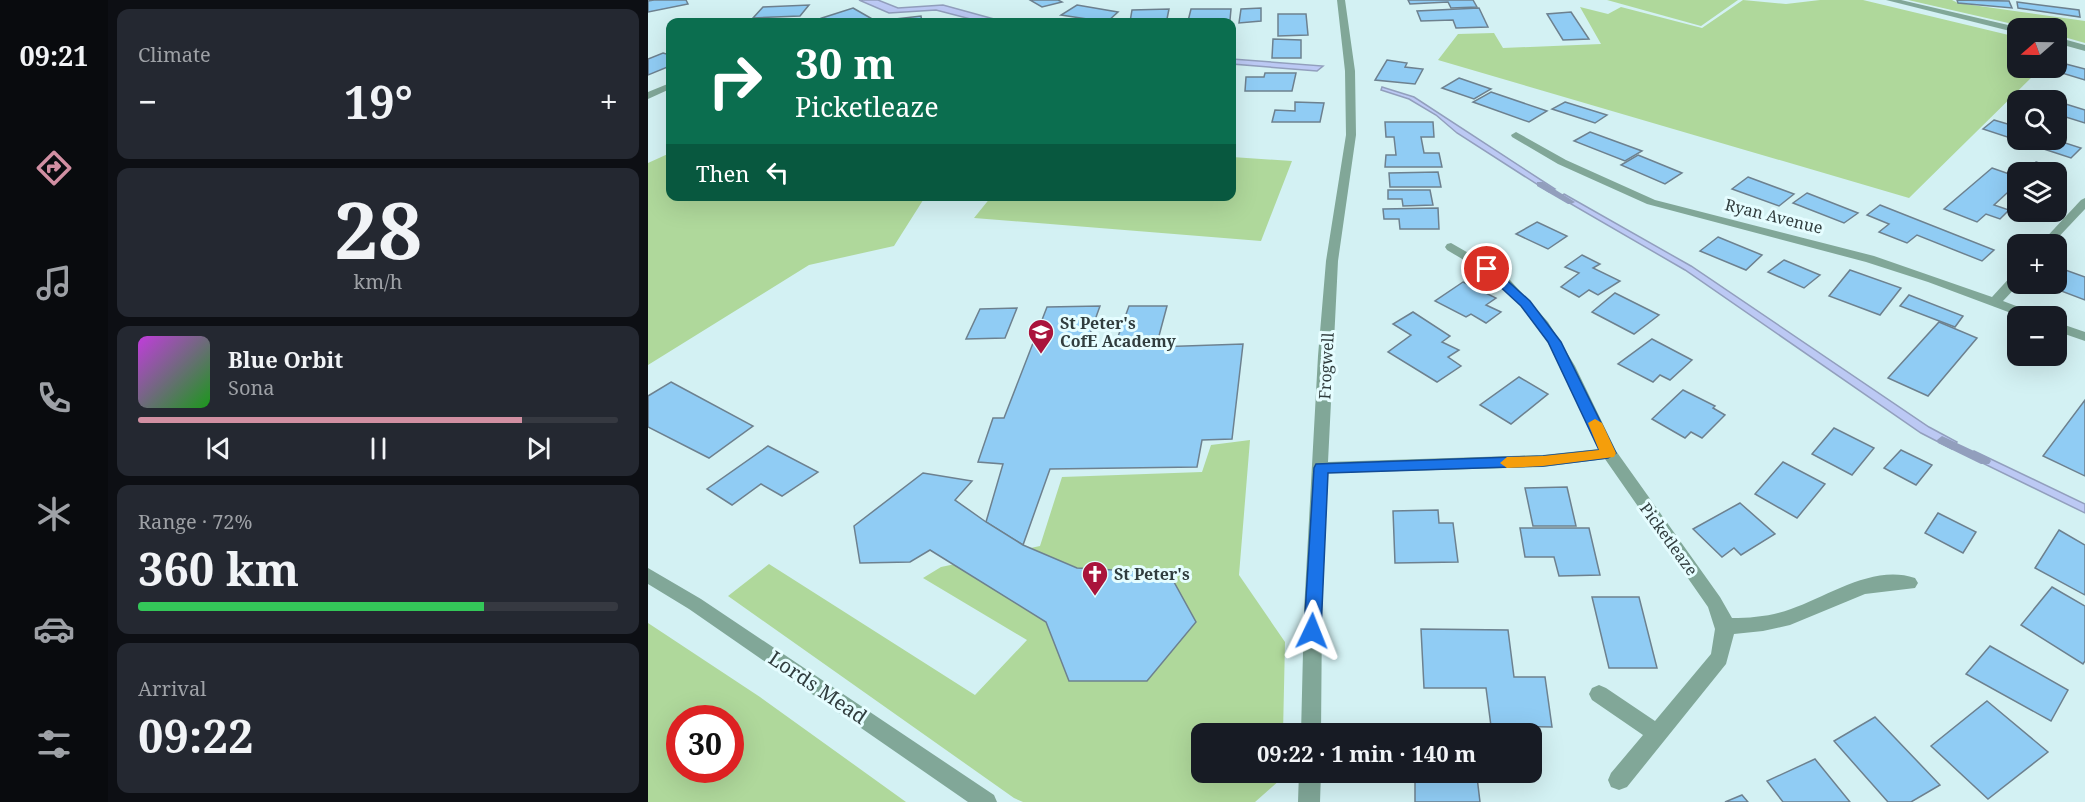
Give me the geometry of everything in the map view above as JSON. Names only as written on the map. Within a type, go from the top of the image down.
[{"type":"street","name":"Frogwell","points":[[1311,723],[1313,611],[1325,356],[1332,261],[1351,135],[1350,71],[1341,0]]},
{"type":"street","points":[[1890,0],[2007,27]]},
{"type":"street","points":[[2067,43],[2085,48]]},
{"type":"street","points":[[648,96],[666,88]]},
{"type":"street","name":"Ryan Avenue","points":[[1516,135],[1562,162],[1651,202],[1870,260],[2007,308]]},
{"type":"street","points":[[2055,234],[2085,201]]},
{"type":"street","name":"Picketleaze","points":[[1451,247],[1499,278],[1535,314],[1563,358],[1608,453],[1714,602],[1726,626]]},
{"type":"street","points":[[1994,303],[2007,289]]},
{"type":"street","points":[[2067,330],[2085,337]]},
{"type":"street","points":[[1321,468],[1543,461],[1608,453]]},
{"type":"street","name":"Lords Mead","points":[[648,575],[695,603],[986,802]]},
{"type":"street","points":[[1619,780],[1719,658],[1726,642],[1726,626],[1756,625],[1782,620],[1854,589],[1874,583],[1909,583]]},
{"type":"street","points":[[1599,694],[1656,733]]},
{"type":"street","points":[[1309,802],[1310,783]]},
{"type":"green space","points":[[1607,0],[1738,0],[1701,26]]},
{"type":"green space","points":[[1743,0],[1786,4],[1820,0],[1863,0],[2007,35],[2007,78],[2031,78],[2019,90],[2007,90],[2007,101],[1909,198],[1438,60],[1458,34],[1494,33],[1503,48],[1601,44],[1580,7],[1608,14],[1621,7],[1702,28]]},
{"type":"green space","points":[[1908,0],[1952,0],[1958,3],[2064,18],[2007,18],[2007,23]]},
{"type":"green space","points":[[2067,18],[2085,21],[2085,43],[2067,38]]},
{"type":"green space","points":[[666,155],[666,201],[922,201],[894,246],[809,265],[648,365],[648,163]]},
{"type":"green space","points":[[1236,157],[1292,161],[1261,241],[974,218],[988,201],[1236,201]]},
{"type":"green space","points":[[1250,440],[1239,575],[1285,642],[1283,723],[1191,723],[1191,783],[1276,783],[1255,802],[1023,802],[1014,798],[728,596],[769,564],[975,695],[1027,640],[923,578],[941,567],[1040,546],[1062,477],[1202,472],[1211,445]]},
{"type":"green space","points":[[648,623],[760,697],[906,802],[648,802]]},
{"type":"water","points":[[859,0],[878,0],[898,8],[943,5],[990,18],[967,18],[936,10],[889,13]]},
{"type":"water","points":[[1236,59],[1323,66],[1317,71],[1236,64]]},
{"type":"water","points":[[1382,87],[1414,97],[1555,189],[1549,192],[1457,133],[1436,115],[1409,99],[1381,90]]},
{"type":"water","points":[[1564,194],[1691,266],[1929,427],[1957,442],[1952,449],[1921,433],[1685,270],[1559,197]]},
{"type":"water","points":[[1974,451],[2085,504],[2085,513],[1970,457]]},
{"type":"building","points":[[686,0],[688,4],[648,12],[648,1]]},
{"type":"building","points":[[1030,0],[1058,0],[1062,2],[1042,7]]},
{"type":"building","points":[[1408,0],[1473,0],[1477,7],[1451,8],[1448,2],[1410,4]]},
{"type":"building","points":[[1957,0],[2009,1],[2012,8],[1958,3]]},
{"type":"building","points":[[2017,2],[2079,10],[2080,17],[2018,8]]},
{"type":"building","points":[[809,5],[800,16],[753,18],[763,7]]},
{"type":"building","points":[[1077,5],[1118,12],[1111,18],[1081,18],[1061,15]]},
{"type":"building","points":[[853,8],[870,18],[822,18]]},
{"type":"building","points":[[1261,8],[1261,21],[1239,23],[1241,9]]},
{"type":"building","points":[[1479,8],[1488,27],[1456,28],[1453,20],[1421,21],[1417,11]]},
{"type":"building","points":[[1169,9],[1167,18],[1131,18],[1132,10]]},
{"type":"building","points":[[1191,9],[1231,9],[1230,18],[1189,18]]},
{"type":"building","points":[[1571,12],[1589,39],[1563,40],[1547,14]]},
{"type":"building","points":[[1278,14],[1306,14],[1308,35],[1278,36]]},
{"type":"building","points":[[1273,39],[1301,40],[1301,58],[1272,58]]},
{"type":"building","points":[[666,54],[666,68],[648,75],[648,59]]},
{"type":"building","points":[[1387,60],[1407,63],[1405,67],[1423,69],[1415,84],[1375,80]]},
{"type":"building","points":[[2067,64],[2085,69],[2085,80],[2067,75]]},
{"type":"building","points":[[1265,73],[1296,73],[1292,91],[1245,91],[1246,77],[1264,77]]},
{"type":"building","points":[[1459,78],[1491,89],[1474,99],[1442,88]]},
{"type":"building","points":[[1491,92],[1547,111],[1529,122],[1473,102]]},
{"type":"building","points":[[1295,102],[1324,103],[1320,122],[1272,122],[1275,110],[1295,111]]},
{"type":"building","points":[[1565,102],[1607,115],[1595,123],[1552,109]]},
{"type":"building","points":[[2067,104],[2085,110],[2085,123],[2067,117]]},
{"type":"building","points":[[1994,120],[2007,124],[2007,137],[1983,129]]},
{"type":"building","points":[[1385,122],[1433,122],[1434,137],[1421,137],[1424,153],[1439,153],[1442,167],[1385,167],[1386,155],[1396,155],[1394,137],[1386,137]]},
{"type":"building","points":[[1590,132],[1642,151],[1625,161],[1574,141]]},
{"type":"building","points":[[2067,144],[2081,148],[2071,158],[2047,150],[2067,150]]},
{"type":"building","points":[[1638,155],[1682,173],[1665,184],[1621,165]]},
{"type":"building","points":[[1992,168],[2007,173],[2007,193],[1994,205],[2007,209],[2000,219],[1986,214],[1977,222],[1944,209]]},
{"type":"building","points":[[1438,172],[1441,187],[1390,187],[1389,173]]},
{"type":"building","points":[[1748,177],[1794,194],[1779,206],[1732,189]]},
{"type":"building","points":[[1388,190],[1430,190],[1433,205],[1403,206],[1402,199],[1388,199]]},
{"type":"building","points":[[1807,193],[1858,213],[1844,223],[1793,203]]},
{"type":"building","points":[[1880,205],[1994,250],[1982,261],[1917,235],[1907,243],[1879,232],[1889,224],[1867,215]]},
{"type":"building","points":[[1438,208],[1439,229],[1400,229],[1399,219],[1384,219],[1383,209]]},
{"type":"building","points":[[1537,222],[1567,236],[1548,249],[1516,234]]},
{"type":"building","points":[[1718,237],[1762,255],[1746,270],[1700,251]]},
{"type":"building","points":[[1582,255],[1600,264],[1593,268],[1620,281],[1598,295],[1589,290],[1579,297],[1561,287],[1579,273],[1565,267]]},
{"type":"building","points":[[1784,260],[1820,275],[1804,288],[1768,272]]},
{"type":"building","points":[[1850,270],[1901,288],[1880,315],[1829,296]]},
{"type":"building","points":[[2067,271],[2085,277],[2085,300],[2067,293]]},
{"type":"building","points":[[1463,282],[1496,298],[1486,305],[1501,312],[1486,323],[1471,314],[1466,317],[1435,301]]},
{"type":"building","points":[[1615,293],[1659,315],[1634,334],[1592,312]]},
{"type":"building","points":[[1909,295],[1963,316],[1955,327],[1900,306]]},
{"type":"building","points":[[1100,306],[1086,345],[1115,345],[1129,306],[1167,306],[1156,347],[1243,344],[1232,439],[1202,440],[1197,467],[1050,469],[1023,545],[986,522],[1003,464],[978,462],[993,418],[1004,418],[1047,307]]},
{"type":"building","points":[[1017,308],[1005,338],[966,339],[980,309]]},
{"type":"building","points":[[1413,312],[1450,336],[1442,342],[1459,350],[1448,357],[1461,366],[1437,382],[1388,352],[1411,335],[1393,324]]},
{"type":"building","points":[[1939,322],[1977,338],[1928,396],[1888,378]]},
{"type":"building","points":[[1652,339],[1692,360],[1670,380],[1660,375],[1653,382],[1618,364]]},
{"type":"building","points":[[1519,377],[1548,394],[1511,424],[1480,405]]},
{"type":"building","points":[[671,382],[753,426],[709,458],[648,427],[648,396]]},
{"type":"building","points":[[1683,390],[1715,406],[1713,408],[1725,415],[1702,438],[1691,432],[1685,438],[1652,419]]},
{"type":"building","points":[[2085,400],[2085,476],[2043,456]]},
{"type":"building","points":[[1834,428],[1874,448],[1852,475],[1812,454]]},
{"type":"building","points":[[768,446],[818,472],[782,496],[761,484],[732,505],[707,489]]},
{"type":"building","points":[[1901,450],[1932,465],[1916,485],[1884,468]]},
{"type":"building","points":[[1783,462],[1825,484],[1797,518],[1755,494]]},
{"type":"building","name":"St Peter's","points":[[923,473],[972,481],[955,500],[1023,545],[1077,568],[1169,573],[1196,622],[1147,681],[1069,681],[1046,622],[930,550],[910,562],[860,563],[854,526]]},
{"type":"building","points":[[1567,487],[1576,526],[1533,526],[1525,488]]},
{"type":"building","points":[[1740,503],[1775,534],[1741,555],[1734,548],[1722,557],[1693,529]]},
{"type":"building","points":[[1438,510],[1439,523],[1453,523],[1458,562],[1395,563],[1393,511]]},
{"type":"building","points":[[1938,513],[1976,532],[1963,553],[1925,533]]},
{"type":"building","points":[[1520,528],[1589,528],[1600,575],[1559,576],[1554,557],[1525,557]]},
{"type":"building","points":[[2059,530],[2085,545],[2085,595],[2035,568]]},
{"type":"building","points":[[2052,587],[2085,606],[2085,661],[2083,664],[2021,625]]},
{"type":"building","points":[[1592,597],[1639,597],[1657,668],[1609,668]]},
{"type":"building","points":[[1421,629],[1508,630],[1514,677],[1545,677],[1552,727],[1542,727],[1542,723],[1491,723],[1486,688],[1424,688]]},
{"type":"building","points":[[1990,646],[2068,690],[2051,721],[1966,674]]},
{"type":"building","points":[[1987,701],[2048,752],[1988,799],[1931,746]]},
{"type":"building","points":[[1875,717],[1940,785],[1911,802],[1888,802],[1834,741]]},
{"type":"building","points":[[1815,759],[1850,802],[1783,802],[1767,781]]},
{"type":"building","points":[[1415,783],[1478,783],[1480,802],[1415,802]]},
{"type":"building","points":[[1742,795],[1748,802],[1725,802]]},
{"type":"waterway","points":[[1540,184],[1571,202]]},
{"type":"waterway","points":[[1942,440],[1985,461]]},
{"type":"slow traffic","points":[[1507,463],[1577,458],[1608,453],[1595,423]]},
{"type":"place","name":"St Peter's CofE Academy","points":[[1041,355]]},
{"type":"place","name":"St Peter's","points":[[1095,597]]},
{"type":"route","points":[[1312,631],[1321,468],[1543,461],[1608,453],[1554,342],[1526,303],[1487,269]]}]
